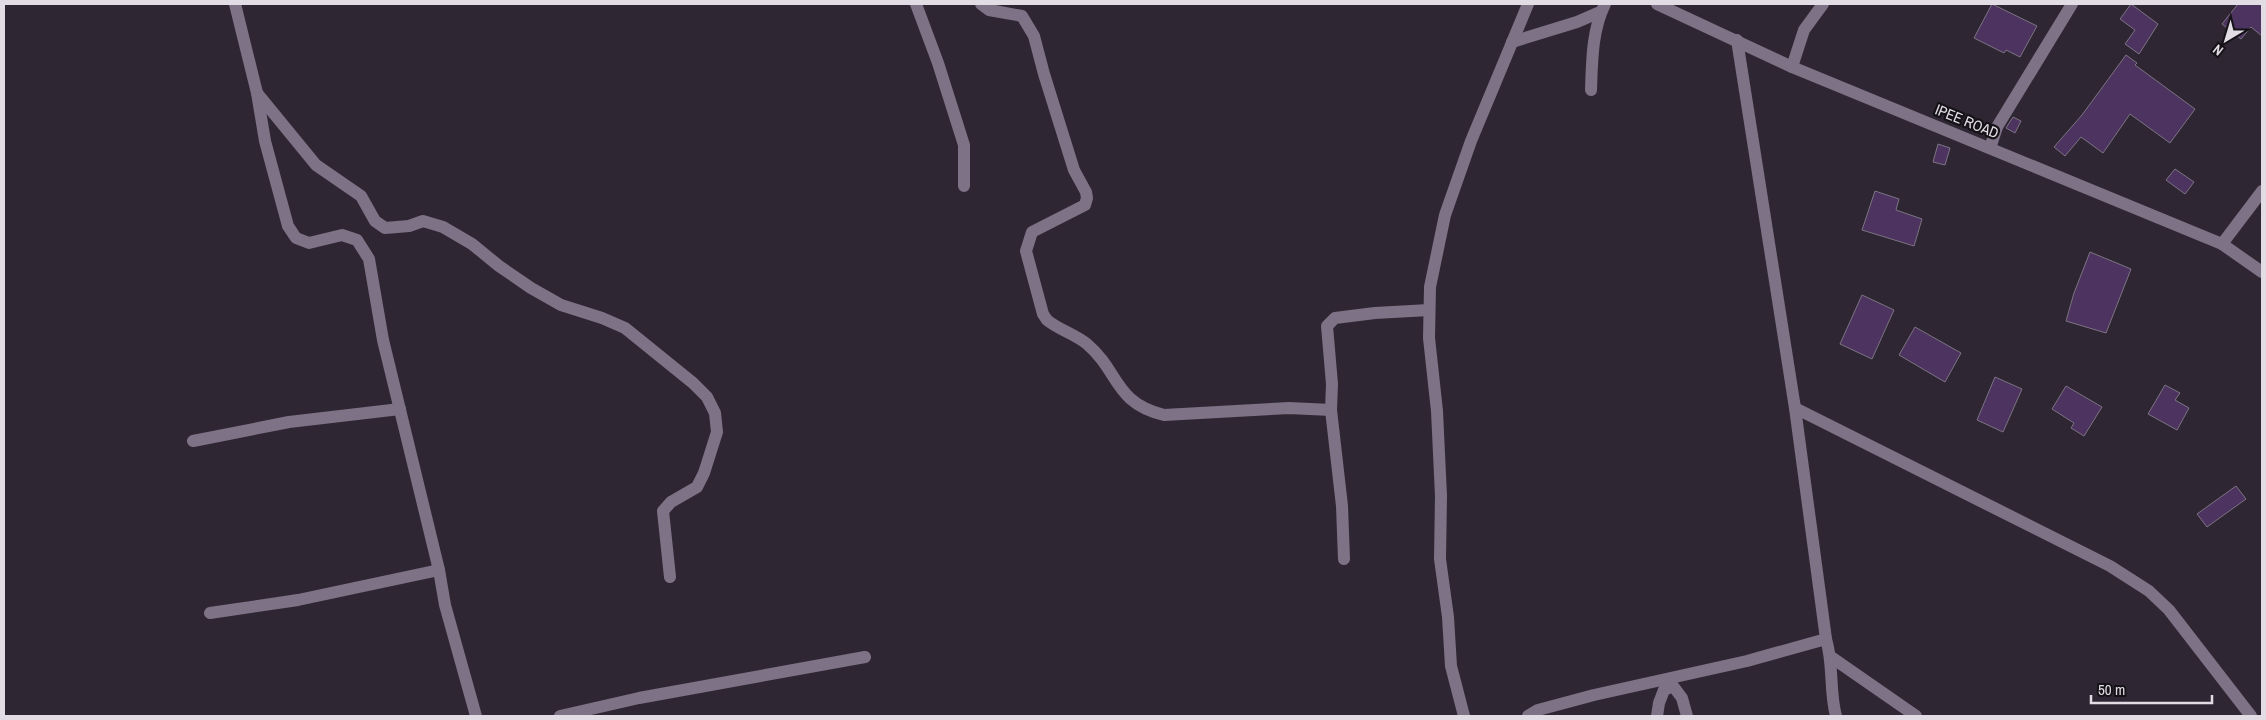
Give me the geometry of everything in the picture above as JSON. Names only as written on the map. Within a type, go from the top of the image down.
[{"type":"street","points":[[235,4],[257,93],[265,141],[288,226],[296,238],[310,243],[342,235],[357,240],[369,259],[383,340],[439,570],[445,605],[476,716]]},
{"type":"street","points":[[916,4],[938,62],[964,144],[964,186]]},
{"type":"street","points":[[981,4],[989,10],[1022,16],[1034,36],[1074,170],[1086,192],[1085,205],[1039,227],[1032,232],[1028,242],[1026,251],[1043,314],[1047,320],[1087,344],[1127,397],[1148,411],[1164,415],[1289,408],[1331,410]]},
{"type":"street","points":[[1464,716],[1451,666],[1448,617],[1440,559],[1441,496],[1437,411],[1429,338],[1430,287],[1445,215],[1470,141],[1528,4]]},
{"type":"street","name":"IPEE ROAD","points":[[1657,4],[1792,67],[2222,244],[2262,272]]},
{"type":"street","points":[[1792,67],[1804,30],[1823,4]]},
{"type":"street","points":[[1990,148],[1997,127],[2072,4]]},
{"type":"street","points":[[1512,42],[1577,22],[1602,8]]},
{"type":"street","points":[[1591,90],[1592,50],[1602,8]]},
{"type":"street","points":[[1737,40],[1795,408],[1826,639],[1832,657],[1830,688],[1836,716]]},
{"type":"street","points":[[257,93],[316,164],[361,196],[375,221],[384,228],[409,226],[423,221],[443,227],[472,244],[531,288],[561,305],[602,318],[625,328],[652,348],[707,398],[715,413],[717,432],[704,473],[697,486],[671,502],[663,511],[670,577]]},
{"type":"street","points":[[2222,244],[2262,192]]},
{"type":"street","points":[[1344,559],[1342,506],[1331,410],[1332,384],[1327,326],[1335,318],[1375,313],[1429,310]]},
{"type":"street","points":[[1795,408],[2110,566],[2149,591],[2169,610],[2251,716]]},
{"type":"street","points":[[193,440],[289,422],[400,409]]},
{"type":"street","points":[[210,612],[298,600],[439,570]]},
{"type":"street","points":[[1528,716],[1538,710],[1594,695],[1672,682],[1826,639]]},
{"type":"street","points":[[560,716],[639,698],[865,657]]},
{"type":"street","points":[[1832,657],[1916,716]]},
{"type":"street","points":[[1657,716],[1658,703],[1664,690],[1672,682]]},
{"type":"street","points":[[1672,682],[1682,698],[1687,716]]},
{"type":"building","points":[[1992,4],[2037,26],[2020,57],[2006,50],[2004,53],[1974,38]]},
{"type":"building","points":[[2131,4],[2158,24],[2139,54],[2125,44],[2135,30],[2120,19]]},
{"type":"building","points":[[2238,4],[2262,4],[2262,36],[2251,27],[2241,39],[2222,24]]},
{"type":"building","points":[[2126,55],[2137,63],[2135,65],[2195,109],[2170,143],[2130,114],[2103,153],[2081,137],[2065,156],[2054,147],[2082,115]]},
{"type":"building","points":[[2013,117],[2021,121],[2015,133],[2006,128]]},
{"type":"building","points":[[1938,144],[1950,148],[1945,165],[1933,162]]},
{"type":"building","points":[[2175,169],[2194,182],[2185,194],[2166,180]]},
{"type":"building","points":[[1875,191],[1899,199],[1896,210],[1922,219],[1914,246],[1862,230]]},
{"type":"building","points":[[2090,252],[2131,269],[2106,333],[2066,321],[2074,293]]},
{"type":"building","points":[[1862,295],[1894,310],[1872,359],[1840,344]]},
{"type":"building","points":[[1915,327],[1961,353],[1945,382],[1899,355]]},
{"type":"building","points":[[1995,377],[2022,389],[2003,432],[1977,420]]},
{"type":"building","points":[[2165,385],[2180,393],[2175,400],[2189,408],[2177,430],[2148,414]]},
{"type":"building","points":[[2066,386],[2102,407],[2084,436],[2071,428],[2074,423],[2052,409]]},
{"type":"building","points":[[2236,486],[2246,499],[2207,527],[2197,514]]}]
